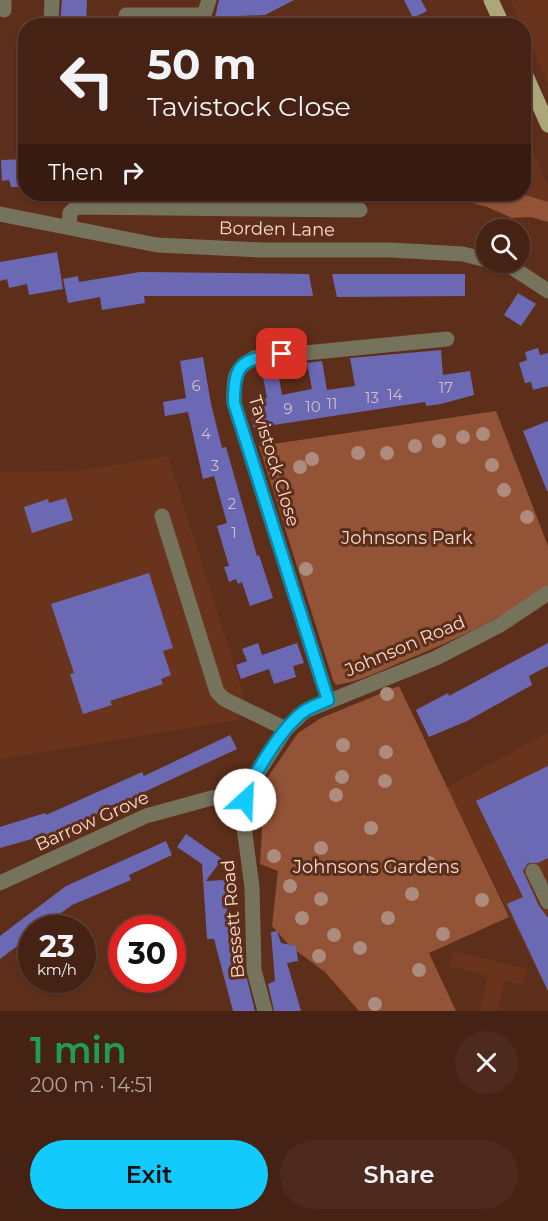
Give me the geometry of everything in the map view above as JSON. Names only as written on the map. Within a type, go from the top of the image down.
[{"type":"main road","points":[[491,0],[499,18]]},
{"type":"main road","points":[[531,87],[547,122]]},
{"type":"street","points":[[51,18],[52,0]]},
{"type":"street","points":[[126,15],[204,15],[209,0]]},
{"type":"street","name":"Borden Lane","points":[[69,227],[70,213],[76,207],[360,210]]},
{"type":"street","name":"Borden Lane","points":[[0,214],[157,245],[262,250],[391,250],[463,254],[476,257]]},
{"type":"street","points":[[521,273],[548,291]]},
{"type":"street","name":"Tavistock Close","points":[[328,700],[234,403],[234,379],[241,365],[254,358],[447,339]]},
{"type":"street","points":[[162,516],[217,692],[224,699],[286,729],[248,788]]},
{"type":"street","name":"Johnson Road","points":[[286,729],[305,711],[445,654],[500,625],[548,593]]},
{"type":"street","name":"Barrow Grove","points":[[0,884],[146,816],[248,788]]},
{"type":"street","name":"Bassett Road","points":[[248,788],[242,812],[252,887],[254,970],[265,1011]]},
{"type":"street","points":[[533,871],[548,902]]},
{"type":"shaded area","points":[[510,0],[548,0],[548,85],[531,43],[531,18],[518,18]]},
{"type":"shaded area","points":[[531,146],[548,186],[548,202],[531,197]]},
{"type":"shaded area","points":[[168,456],[243,693],[238,720],[0,759],[0,472],[78,471]]},
{"type":"shaded area","points":[[548,733],[548,993],[447,787]]},
{"type":"shaded area","points":[[453,951],[527,969],[523,985],[505,981],[497,1011],[480,1011],[488,976],[449,966]]},
{"type":"green space","points":[[531,197],[548,202],[548,222],[531,217],[512,218],[487,207],[464,201],[531,201]]},
{"type":"green space","name":"Johnsons Park","points":[[496,411],[548,546],[548,587],[495,619],[458,637],[370,676],[336,685],[259,446]]},
{"type":"green space","name":"Johnsons Gardens","points":[[399,686],[509,917],[429,953],[456,1011],[359,1011],[325,972],[290,946],[272,926],[278,871],[260,864],[265,781],[298,733],[321,718]]},
{"type":"building","points":[[62,0],[87,0],[86,18],[60,18]]},
{"type":"building","points":[[219,0],[294,0],[265,15],[215,17]]},
{"type":"building","points":[[404,0],[421,0],[427,11],[413,18]]},
{"type":"building","points":[[18,159],[18,187],[11,187],[9,180],[2,181],[1,160]]},
{"type":"building","points":[[57,252],[63,289],[29,295],[27,284],[9,288],[7,279],[0,281],[0,262]]},
{"type":"building","points":[[140,272],[309,274],[313,296],[144,296],[145,303],[102,310],[100,297],[68,303],[63,279],[78,276],[79,282]]},
{"type":"building","points":[[332,274],[465,274],[465,296],[337,297]]},
{"type":"building","points":[[518,293],[536,304],[521,326],[504,315]]},
{"type":"building","points":[[538,348],[540,355],[548,353],[548,386],[533,390],[531,382],[525,383],[519,363],[527,360],[525,352]]},
{"type":"building","points":[[441,350],[443,375],[470,371],[474,395],[441,404],[426,406],[425,402],[254,428],[249,404],[267,398],[261,367],[277,366],[282,395],[312,389],[307,363],[322,361],[327,390],[355,386],[350,358]]},
{"type":"building","points":[[203,357],[222,448],[226,447],[257,556],[259,555],[273,598],[250,606],[242,582],[238,584],[236,579],[229,582],[224,567],[229,566],[217,526],[227,523],[214,476],[203,479],[188,412],[165,416],[163,402],[186,398],[180,361]]},
{"type":"building","points":[[548,421],[548,491],[547,491],[523,431]]},
{"type":"building","points":[[66,498],[73,520],[32,533],[24,507],[48,499],[49,503]]},
{"type":"building","points":[[149,573],[173,648],[163,651],[171,675],[161,679],[163,684],[110,701],[112,705],[83,714],[70,674],[74,673],[51,604]]},
{"type":"building","points":[[258,643],[262,655],[297,643],[304,663],[293,666],[296,677],[274,684],[269,669],[241,679],[236,665],[247,661],[242,649]]},
{"type":"building","points":[[548,643],[548,666],[529,676],[532,685],[467,721],[429,737],[416,710],[448,693],[449,696]]},
{"type":"building","points":[[230,735],[237,749],[60,831],[0,848],[0,827],[45,813],[46,815],[142,772],[144,776]]},
{"type":"building","points":[[548,766],[548,858],[538,863],[528,863],[523,871],[539,906],[548,918],[548,991],[507,904],[523,897],[476,801]]},
{"type":"building","points":[[186,834],[222,859],[206,881],[225,880],[229,945],[238,943],[255,1011],[233,1011],[214,939],[207,939],[202,864],[177,847]]},
{"type":"building","points":[[166,841],[172,855],[129,875],[131,880],[72,905],[58,915],[28,915],[66,886]]},
{"type":"building","points":[[18,922],[18,946],[0,959],[0,936]]},
{"type":"building","points":[[277,931],[281,943],[296,946],[298,961],[287,963],[301,1011],[274,1011],[268,984],[275,981],[271,932]]},
{"type":"route","points":[[245,800],[248,788],[286,729],[305,711],[328,700],[234,403],[234,379],[241,365],[254,358],[282,354]]}]
